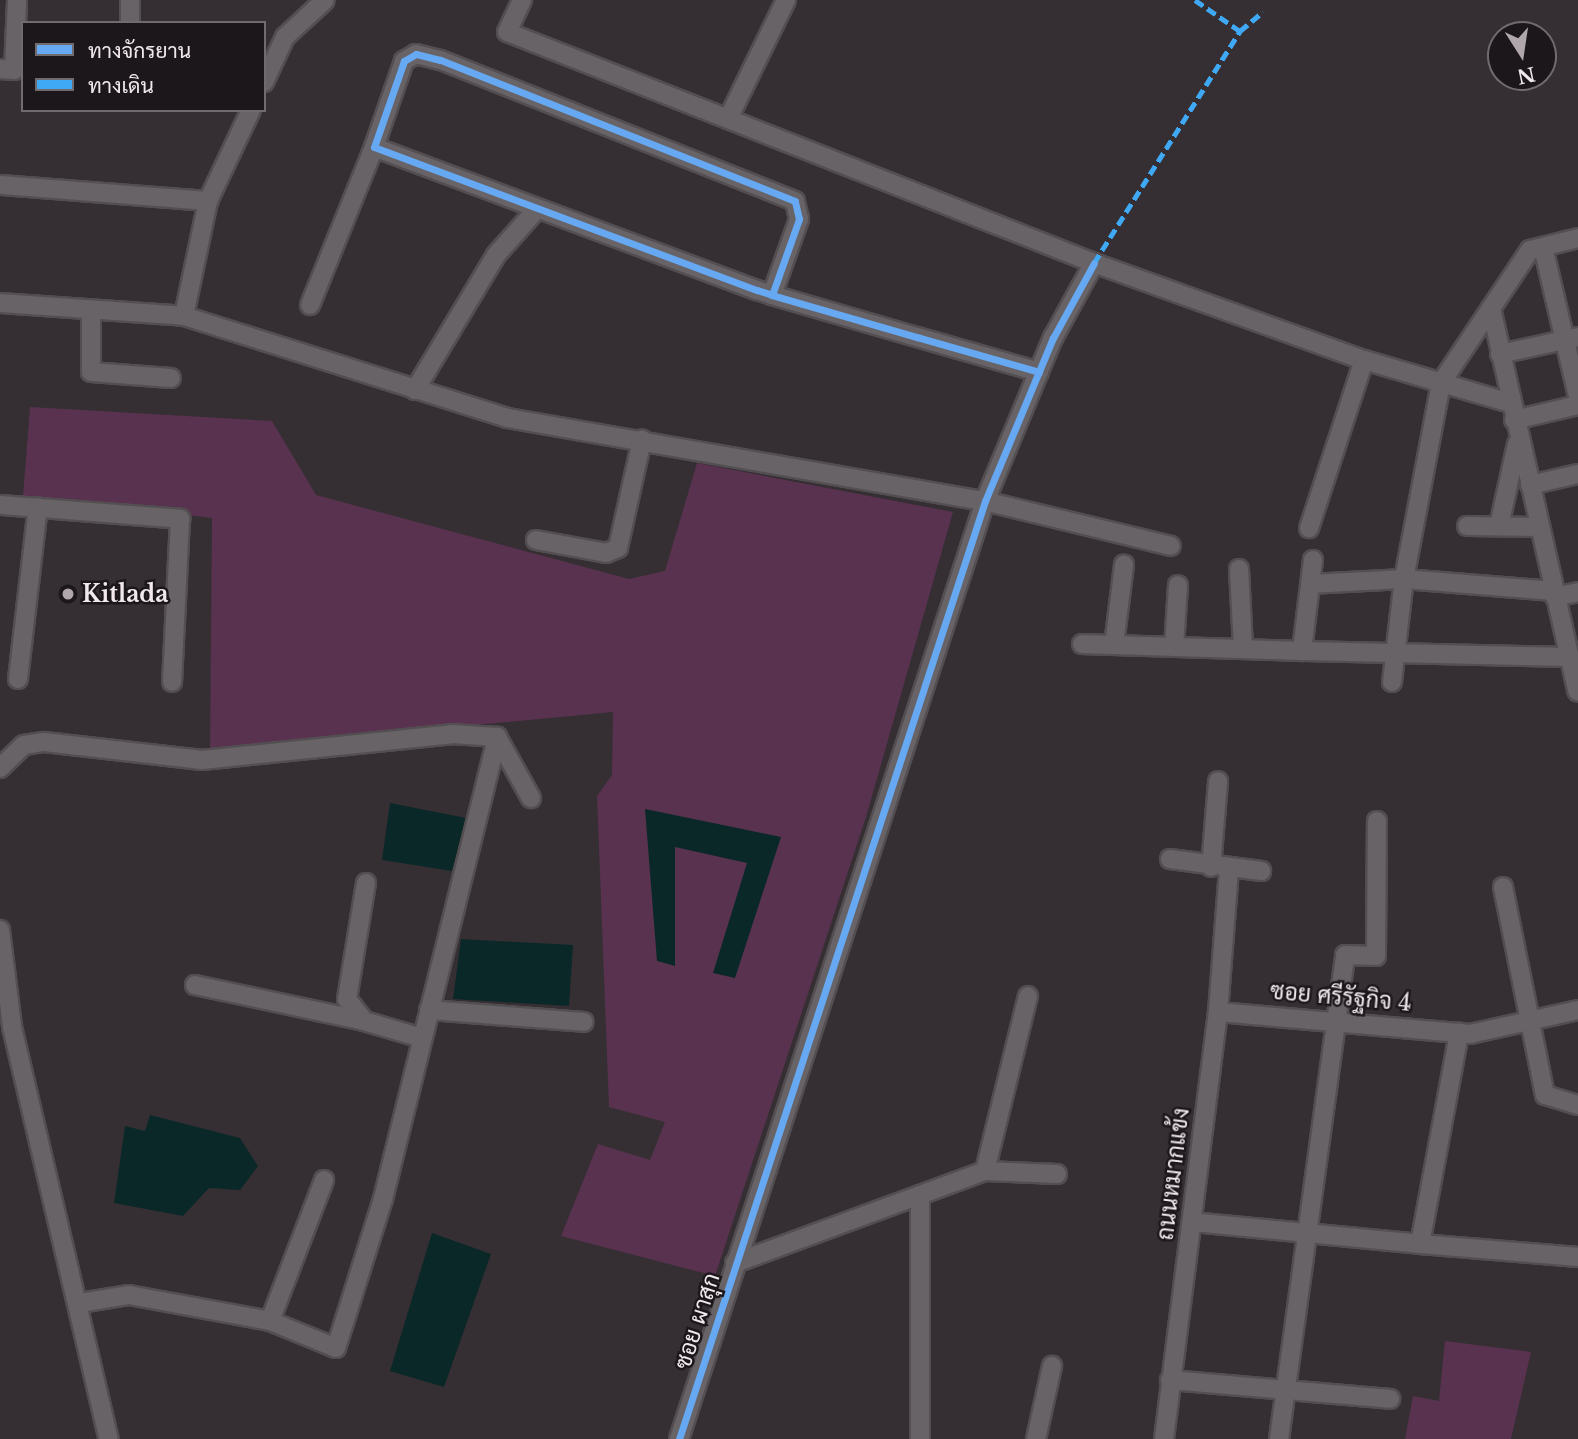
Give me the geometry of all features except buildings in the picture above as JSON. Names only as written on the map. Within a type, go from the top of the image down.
[{"type":"street","points":[[12,70],[17,0]]},
{"type":"street","points":[[130,0],[130,21]]},
{"type":"street","points":[[266,78],[285,37],[325,0]]},
{"type":"street","points":[[522,0],[508,32],[1094,263],[1364,360],[1441,383],[1514,420],[1578,405]]},
{"type":"street","points":[[728,119],[786,0]]},
{"type":"street","points":[[310,305],[374,147],[404,61],[416,54],[440,60],[795,201],[799,219],[772,295]]},
{"type":"street","points":[[184,316],[208,201],[250,112]]},
{"type":"street","points":[[374,147],[772,295],[1039,372]]},
{"type":"street","points":[[0,186],[208,201]]},
{"type":"street","points":[[415,390],[496,255],[537,209]]},
{"type":"street","points":[[1392,682],[1404,579],[1441,383],[1530,250],[1578,238]]},
{"type":"street","points":[[1543,247],[1572,338],[1578,396]]},
{"type":"street","name":"ซอย ผาสุก","points":[[679,1439],[985,501],[1039,372],[1094,263]]},
{"type":"street","points":[[0,303],[91,312],[184,316],[508,418],[985,501],[1171,546]]},
{"type":"street","points":[[1491,308],[1577,691]]},
{"type":"street","points":[[91,312],[91,372],[172,378]]},
{"type":"street","points":[[1500,355],[1572,338]]},
{"type":"street","points":[[1309,528],[1364,360]]},
{"type":"street","points":[[1499,526],[1514,420]]},
{"type":"street","points":[[536,540],[606,553],[618,548],[642,440]]},
{"type":"street","points":[[1530,485],[1578,474]]},
{"type":"street","points":[[0,505],[180,519],[172,682]]},
{"type":"street","points":[[18,679],[38,507]]},
{"type":"street","points":[[1467,526],[1539,527]]},
{"type":"street","points":[[1302,650],[1313,560]]},
{"type":"street","points":[[1114,645],[1124,565]]},
{"type":"street","points":[[1239,569],[1242,649]]},
{"type":"street","points":[[1310,584],[1404,579],[1555,594],[1578,592]]},
{"type":"street","points":[[1174,647],[1178,585]]},
{"type":"street","points":[[1082,644],[1569,657]]},
{"type":"street","points":[[0,768],[24,745],[44,741],[202,760],[452,734],[497,737]]},
{"type":"street","points":[[497,737],[531,798]]},
{"type":"street","points":[[80,1303],[129,1295],[270,1321],[336,1348],[383,1199],[497,737]]},
{"type":"street","name":"ถนนหมากแข้ง","points":[[1164,1439],[1218,1012],[1226,916],[1220,868],[1218,781]]},
{"type":"street","points":[[1279,1439],[1282,1392],[1345,955],[1376,956],[1377,821]]},
{"type":"street","points":[[1170,859],[1220,868],[1261,871]]},
{"type":"street","points":[[364,1021],[347,999],[366,883]]},
{"type":"street","points":[[1503,887],[1534,1020],[1545,1095],[1578,1105]]},
{"type":"street","points":[[0,930],[12,1027],[80,1303],[109,1439]]},
{"type":"street","points":[[195,985],[364,1021],[422,1038]]},
{"type":"street","points":[[985,1171],[1028,996]]},
{"type":"street","points":[[429,1010],[584,1022]]},
{"type":"street","name":"ซอย ศรีรัฐกิจ 4","points":[[1218,1012],[1334,1019],[1459,1033],[1578,1010]]},
{"type":"street","points":[[1420,1244],[1459,1033]]},
{"type":"street","points":[[735,1263],[985,1171],[1057,1174]]},
{"type":"street","points":[[270,1321],[324,1180]]},
{"type":"street","points":[[920,1195],[920,1439]]},
{"type":"street","points":[[1192,1222],[1578,1257]]},
{"type":"street","points":[[1036,1439],[1052,1366]]},
{"type":"street","points":[[1170,1380],[1282,1392],[1390,1399]]},
{"type":"shaded area","points":[[30,407],[272,421],[316,495],[629,579],[665,571],[697,463],[953,512],[866,817],[715,1276],[561,1236],[598,1144],[650,1160],[665,1122],[609,1107],[597,796],[612,775],[613,712],[210,750],[212,518],[23,496]]},
{"type":"shaded area","points":[[1445,1341],[1531,1352],[1511,1439],[1405,1439],[1413,1396],[1439,1401]]},
{"type":"water","points":[[390,803],[466,818],[452,871],[382,860]]},
{"type":"water","points":[[645,809],[781,837],[735,978],[713,973],[747,863],[675,847],[675,966],[657,961]]},
{"type":"water","points":[[461,939],[573,945],[569,1006],[453,999]]},
{"type":"water","points":[[150,1115],[240,1138],[258,1166],[240,1190],[209,1188],[183,1216],[114,1203],[125,1126],[145,1131]]},
{"type":"water","points":[[432,1233],[491,1254],[444,1387],[390,1371]]},
{"type":"marked path","points":[[1195,0],[1240,31]]},
{"type":"marked path","points":[[1094,263],[1240,31],[1263,12]]},
{"type":"cycle path","points":[[772,295],[799,219],[795,201],[440,60],[416,54],[404,61],[374,147],[757,290],[772,295],[1039,372]]},
{"type":"cycle path","points":[[679,1439],[985,501],[1053,338],[1094,263]]},
{"type":"place","name":"Kitlada","points":[[68,594]]}]
